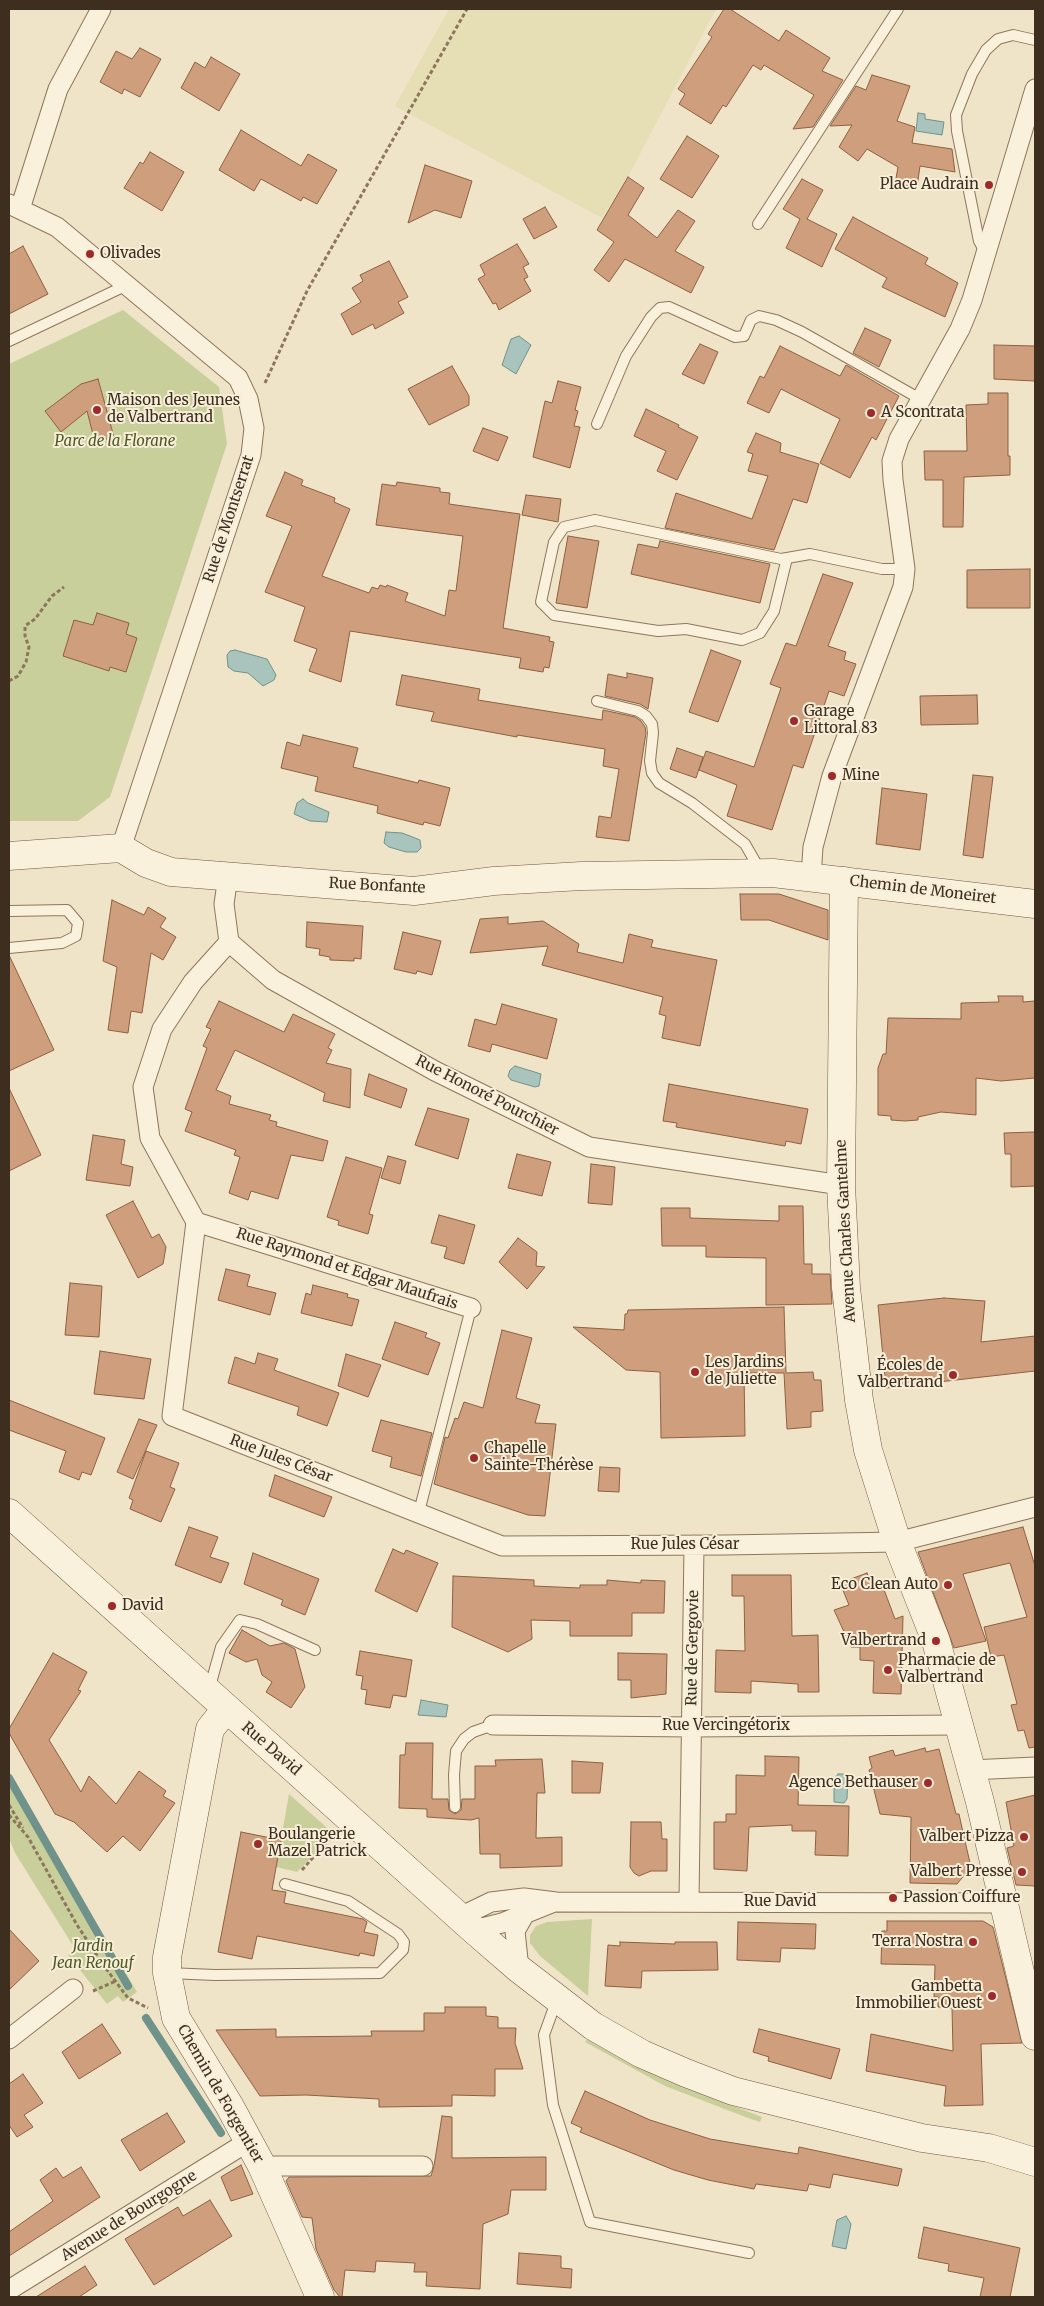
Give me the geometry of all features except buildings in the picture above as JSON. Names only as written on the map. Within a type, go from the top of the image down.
[{"type":"main road","points":[[9,856],[120,848]]},
{"type":"main road","name":"Rue Bonfante","points":[[120,848],[146,862],[171,872],[414,891],[514,880],[762,873],[812,877]]},
{"type":"main road","name":"Chemin de Moneiret","points":[[812,877],[1035,904]]},
{"type":"main road","name":"Avenue Charles Gantelme","points":[[844,880],[841,1185],[846,1288],[859,1400],[868,1450],[897,1542],[936,1641],[1004,1903],[1035,2036]]},
{"type":"main road","name":"Rue David","points":[[9,1513],[467,1924]]},
{"type":"main road","name":"Chemin de Forgentier","points":[[217,1701],[210,1729],[167,1957],[167,1973],[176,2018],[262,2166],[320,2297]]},
{"type":"main road","points":[[467,1924],[519,1969],[593,2026],[642,2054],[686,2073],[733,2091],[922,2138],[989,2148],[1035,2162]]},
{"type":"street","points":[[15,206],[58,89],[101,9]]},
{"type":"street","points":[[812,877],[813,847],[832,776],[903,587],[905,569],[892,462],[899,439],[960,329],[972,300],[1035,89]]},
{"type":"street","name":"Rue de Montserrat","points":[[15,206],[58,227],[238,378],[248,399],[254,428],[251,455],[120,848]]},
{"type":"street","points":[[196,1222],[150,1138],[143,1087],[162,1029],[193,982],[229,942],[224,904],[228,876]]},
{"type":"street","name":"Rue Honoré Pourchier","points":[[229,942],[273,980],[435,1071],[589,1147],[841,1185]]},
{"type":"street","name":"Rue Raymond et Edgar Maufrais","points":[[196,1222],[471,1308]]},
{"type":"street","name":"Rue Jules César","points":[[196,1222],[172,1416],[502,1546],[897,1542],[1035,1507]]},
{"type":"street","name":"Rue de Gergovie","points":[[689,1901],[694,1545]]},
{"type":"street","name":"Rue Vercingétorix","points":[[494,1725],[692,1727],[958,1725]]},
{"type":"street","points":[[970,1770],[1035,1767]]},
{"type":"street","name":"Rue David","points":[[467,1924],[491,1902],[524,1898],[556,1902],[1004,1903]]},
{"type":"street","name":"Rue David","points":[[467,1924],[502,1923],[556,1902]]},
{"type":"street","points":[[519,1969],[515,1931],[524,1915]]},
{"type":"street","points":[[9,2039],[73,1989]]},
{"type":"street","name":"Avenue de Bourgogne","points":[[9,2290],[249,2141]]},
{"type":"street","points":[[262,2166],[423,2166]]},
{"type":"lane","points":[[758,224],[898,9]]},
{"type":"lane","points":[[986,254],[979,241],[957,131],[956,115],[972,74],[986,50],[998,39],[1013,35],[1035,40]]},
{"type":"lane","points":[[9,341],[127,285]]},
{"type":"lane","points":[[597,424],[626,356],[651,317],[660,308],[669,307],[736,337],[744,336],[751,320],[759,316],[776,320],[802,332],[922,400]]},
{"type":"lane","points":[[787,558],[774,611],[760,633],[742,640],[686,629],[658,630],[554,615],[541,602],[554,542],[564,526],[595,520],[781,559],[810,554],[882,570],[905,569]]},
{"type":"lane","points":[[598,701],[638,711],[646,716],[652,724],[653,733],[650,761],[652,773],[659,783],[692,803],[745,844],[762,873]]},
{"type":"lane","points":[[9,911],[67,910],[78,923],[76,936],[62,943],[9,948]]},
{"type":"lane","name":"Rue Raymond et Edgar Maufrais","points":[[419,1512],[471,1308]]},
{"type":"lane","points":[[217,1701],[221,1647],[240,1620],[257,1624],[314,1650]]},
{"type":"lane","points":[[455,1808],[454,1774],[456,1751],[464,1739],[473,1732],[494,1725]]},
{"type":"lane","points":[[167,1973],[215,1975],[380,1973],[403,1950],[404,1942],[398,1934],[348,1901],[285,1884]]},
{"type":"lane","points":[[557,1998],[544,2035],[553,2105],[590,2222],[749,2252]]},
{"type":"path","points":[[248,399],[266,381],[307,291],[467,9]]},
{"type":"path","points":[[9,681],[18,676],[26,662],[29,647],[24,636],[26,626],[35,619],[52,596],[64,587]]},
{"type":"path","points":[[9,1805],[77,1925],[128,1998],[146,2008],[174,2005]]},
{"type":"path","points":[[9,1815],[28,1837]]},
{"type":"path","points":[[285,1884],[304,1868],[334,1834]]},
{"type":"shaded area","points":[[449,9],[716,9],[628,177],[602,218],[395,106]]},
{"type":"green space","name":"Parc de la Florane","points":[[123,310],[219,387],[227,444],[110,797],[78,821],[9,821],[9,364]]},
{"type":"green space","name":"Jardin Jean Renouf","points":[[9,1774],[137,1992],[123,2002],[118,1996],[107,2004],[68,1955],[75,1949],[15,1853],[9,1838]]},
{"type":"green space","points":[[289,1794],[334,1834],[297,1872],[276,1867]]},
{"type":"green space","points":[[592,1919],[588,1996],[540,1956],[530,1943],[530,1935],[536,1926],[547,1922]]},
{"type":"green space","points":[[588,2037],[667,2080],[762,2117],[760,2122],[665,2086],[585,2042]]},
{"type":"water","points":[[918,113],[925,114],[925,119],[944,122],[942,135],[916,131]]},
{"type":"water","points":[[519,336],[531,345],[516,374],[502,365],[511,339]]},
{"type":"water","points":[[235,650],[267,659],[276,675],[274,680],[263,686],[248,673],[234,671],[228,667],[227,655],[230,651]]},
{"type":"water","points":[[303,799],[329,812],[327,822],[310,821],[294,814],[297,803]]},
{"type":"water","points":[[386,832],[402,833],[420,840],[421,848],[417,852],[406,852],[389,847],[384,843]]},
{"type":"water","points":[[515,1066],[541,1074],[539,1086],[535,1087],[511,1080],[508,1076],[510,1070]]},
{"type":"water","points":[[421,1700],[448,1705],[446,1717],[418,1715]]},
{"type":"water","points":[[838,1774],[848,1774],[847,1799],[844,1803],[834,1802],[834,1780]]},
{"type":"water","points":[[846,2216],[851,2224],[846,2249],[832,2246],[837,2220]]},
{"type":"waterway","points":[[9,1778],[128,1986]]},
{"type":"waterway","points":[[146,2018],[221,2133]]},
{"type":"place","name":"Place Audrain","points":[[989,185]]},
{"type":"place","name":"Olivades","points":[[90,254]]},
{"type":"place","name":"Maison des Jeunes de Valbertrand","points":[[97,410]]},
{"type":"place","name":"A Scontrata","points":[[871,413]]},
{"type":"place","name":"Garage Littoral 83","points":[[794,721]]},
{"type":"place","name":"Mine","points":[[832,776]]},
{"type":"place","name":"Les Jardins de Juliette","points":[[695,1372]]},
{"type":"place","name":"Écoles de Valbertrand","points":[[953,1375]]},
{"type":"place","name":"Chapelle Sainte-Thérèse","points":[[474,1458]]},
{"type":"place","name":"Eco Clean Auto","points":[[948,1585]]},
{"type":"place","name":"David","points":[[112,1606]]},
{"type":"place","name":"Valbertrand","points":[[936,1641]]},
{"type":"place","name":"Pharmacie de Valbertrand","points":[[888,1670]]},
{"type":"place","name":"Agence Bethauser","points":[[928,1783]]},
{"type":"place","name":"Valbert Pizza","points":[[1024,1837]]},
{"type":"place","name":"Boulangerie Mazel Patrick","points":[[258,1844]]},
{"type":"place","name":"Valbert Presse","points":[[1022,1872]]},
{"type":"place","name":"Passion Coiffure","points":[[893,1898]]},
{"type":"place","name":"Terra Nostra","points":[[973,1942]]},
{"type":"place","name":"Gambetta Immobilier Ouest","points":[[992,1996]]}]
